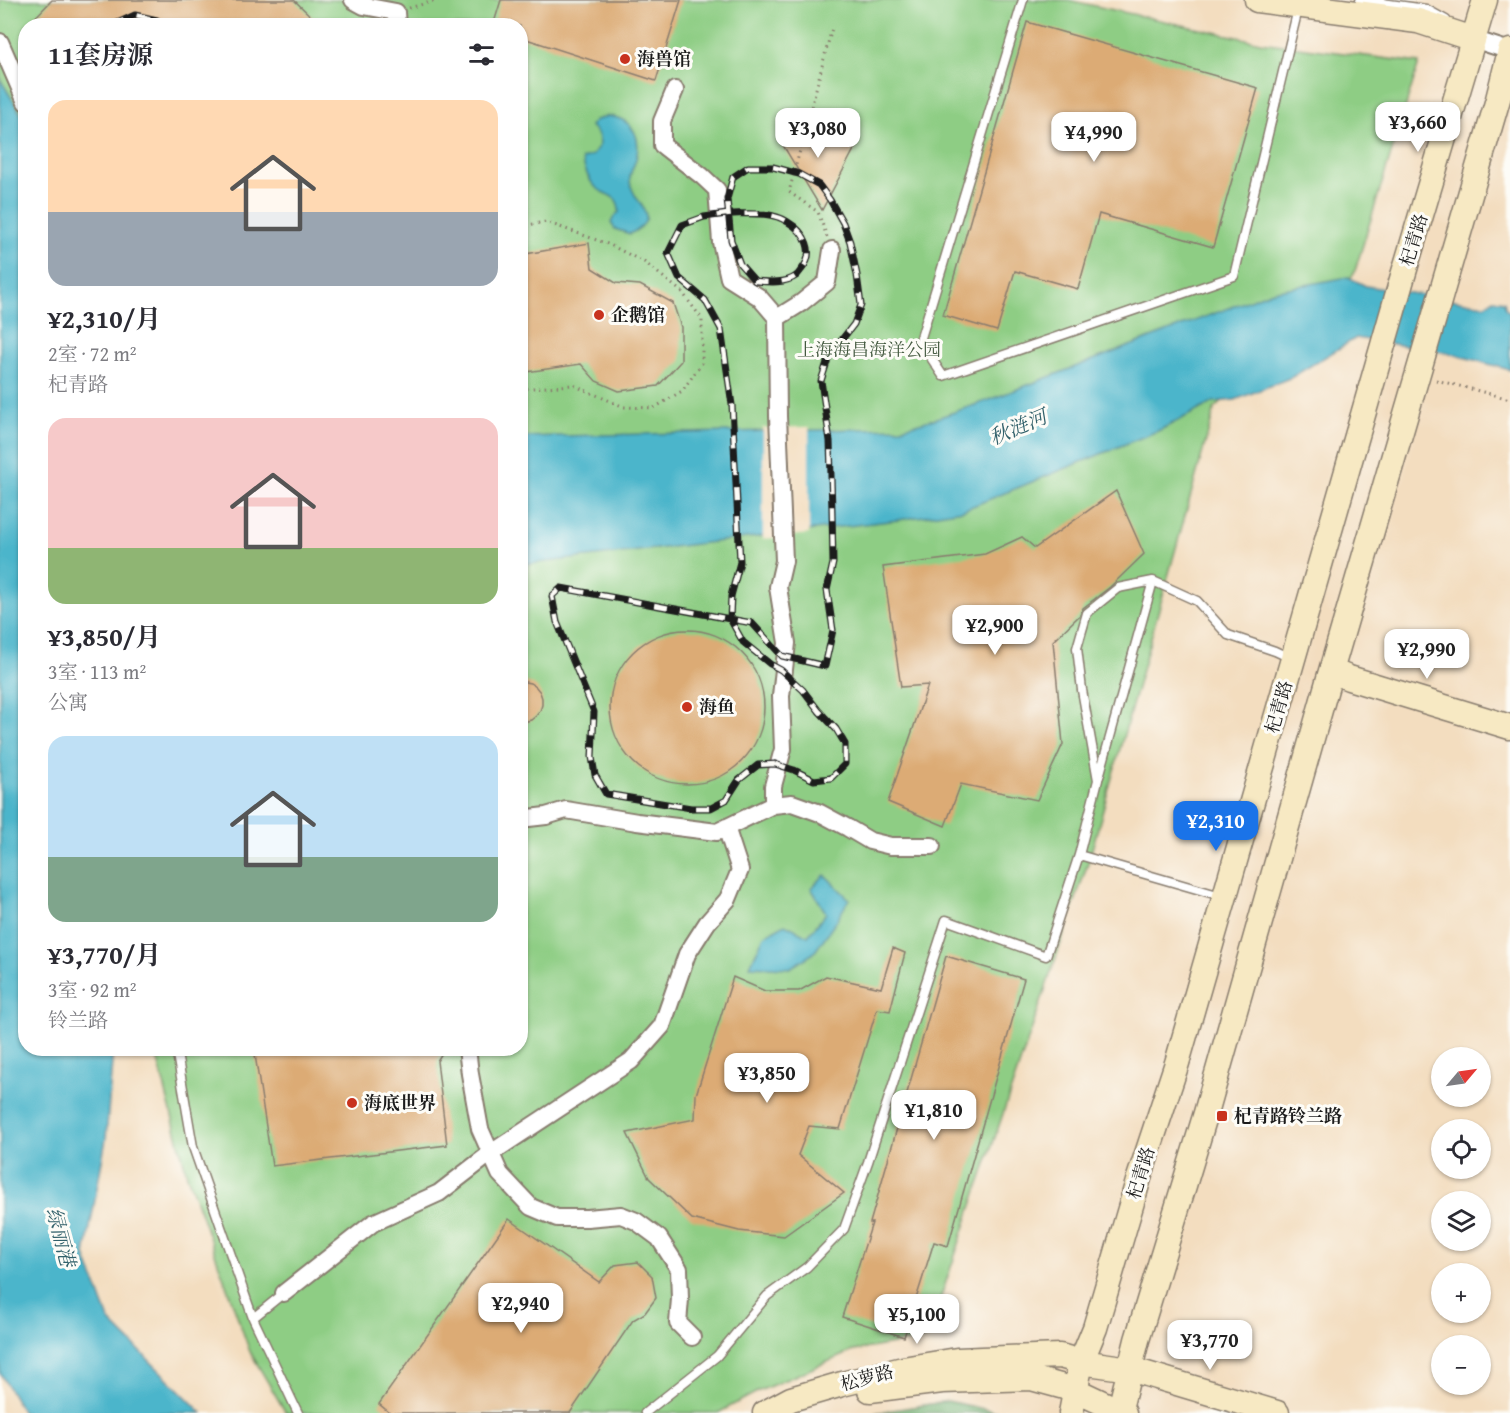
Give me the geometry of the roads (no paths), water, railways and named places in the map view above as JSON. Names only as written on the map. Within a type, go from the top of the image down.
[{"type":"main road","points":[[1257,0],[1418,21],[1473,39]]},
{"type":"main road","name":"杞青路","points":[[1073,1401],[1081,1362],[1095,1328],[1139,1178],[1177,1063],[1402,279],[1485,0]]},
{"type":"main road","points":[[1121,1413],[1137,1340],[1209,1102],[1331,671],[1428,370],[1443,287],[1510,51]]},
{"type":"main road","points":[[1331,671],[1510,728]]},
{"type":"main road","name":"松萝路","points":[[765,1413],[791,1399],[903,1369],[957,1360],[1060,1356],[1081,1362],[1130,1369],[1277,1413]]},
{"type":"main road","name":"松萝路","points":[[794,1413],[868,1390],[942,1381],[1031,1378],[1073,1401],[1121,1413]]},
{"type":"street","points":[[353,0],[394,18]]},
{"type":"street","points":[[1473,39],[1510,51]]},
{"type":"street","points":[[0,42],[18,84]]},
{"type":"street","points":[[675,90],[662,121],[662,145],[717,190],[721,242],[729,279],[759,297],[777,318],[778,416],[784,561],[778,587],[787,643],[781,696],[783,749],[773,786],[773,805]]},
{"type":"street","points":[[777,318],[801,303],[827,282],[832,250]]},
{"type":"street","points":[[528,818],[566,810],[717,832],[773,805],[792,803],[820,813],[870,842],[891,846],[932,846]]},
{"type":"street","points":[[284,1293],[373,1223],[439,1193],[491,1153],[631,1061],[662,1026],[687,954],[707,923],[728,899],[740,870],[726,827]]},
{"type":"street","points":[[468,1056],[480,1129],[500,1174],[531,1207],[557,1218],[621,1215],[636,1221],[659,1238],[679,1269],[681,1299],[678,1323],[692,1336]]},
{"type":"lane","points":[[1023,0],[920,341],[943,376],[1234,276],[1298,6]]},
{"type":"lane","points":[[1359,0],[1426,9],[1452,23],[1473,39]]},
{"type":"lane","points":[[1098,780],[1077,648],[1087,613],[1118,588],[1153,581],[1197,601],[1228,635],[1275,651],[1293,660]]},
{"type":"lane","points":[[645,1413],[717,1356],[767,1296],[807,1267],[844,1229],[946,920],[1046,956],[1079,855],[1153,581]]},
{"type":"lane","points":[[1079,855],[1225,897]]},
{"type":"lane","points":[[177,1056],[193,1147],[253,1318],[298,1413]]},
{"type":"lane","points":[[253,1318],[284,1293]]},
{"type":"water","name":"绿丽港","points":[[0,79],[18,109],[18,1056],[112,1056],[106,1139],[85,1255],[109,1320],[202,1413],[23,1413],[0,1373]]},
{"type":"water","points":[[608,116],[623,120],[629,125],[638,143],[630,181],[635,196],[646,215],[640,227],[630,234],[615,229],[611,223],[619,212],[619,206],[613,197],[592,183],[582,159],[593,155],[600,144],[597,134],[590,126],[596,120]]},
{"type":"water","name":"秋涟河","points":[[1348,277],[1366,286],[1485,305],[1494,299],[1504,301],[1506,310],[1510,311],[1510,370],[1449,353],[1356,338],[1292,377],[1235,400],[1214,402],[1160,430],[963,510],[898,520],[528,564],[528,437],[901,428],[989,400],[1273,291]]},
{"type":"water","points":[[825,875],[849,899],[814,953],[790,968],[750,966],[764,936],[785,924],[808,936],[826,913],[811,888]]},
{"type":"railway","points":[[128,18],[135,15],[148,18]]},
{"type":"railway","points":[[775,764],[758,765],[739,780],[726,800],[711,808],[691,808],[606,794],[595,775],[592,757],[594,712],[557,622],[552,596],[561,588],[752,623],[782,656],[825,666],[833,630],[827,590],[833,563],[830,441],[821,381],[829,356],[854,324],[861,305],[857,275],[850,242],[843,223],[819,185],[799,174],[773,167],[748,167],[733,177],[727,199],[731,240],[740,264],[755,281],[782,281],[792,279],[798,274],[806,263],[807,243],[794,226],[774,216],[752,214],[744,214],[736,214],[729,214],[727,214],[704,217],[682,225],[668,253],[679,278],[705,300],[721,329],[732,405],[740,562],[731,596],[730,619],[743,642],[781,670],[803,690],[836,729],[845,744],[845,764],[831,778],[814,780],[775,764]]},
{"type":"place","name":"海兽馆","points":[[625,59]]},
{"type":"place","name":"企鹅馆","points":[[599,315]]},
{"type":"place","name":"海鱼","points":[[687,707]]},
{"type":"place","name":"海底世界","points":[[352,1103]]},
{"type":"place","name":"杞青路铃兰路","points":[[1222,1116]]},
{"type":"park label","name":"上海海昌海洋公园","points":[[869,350]]}]
